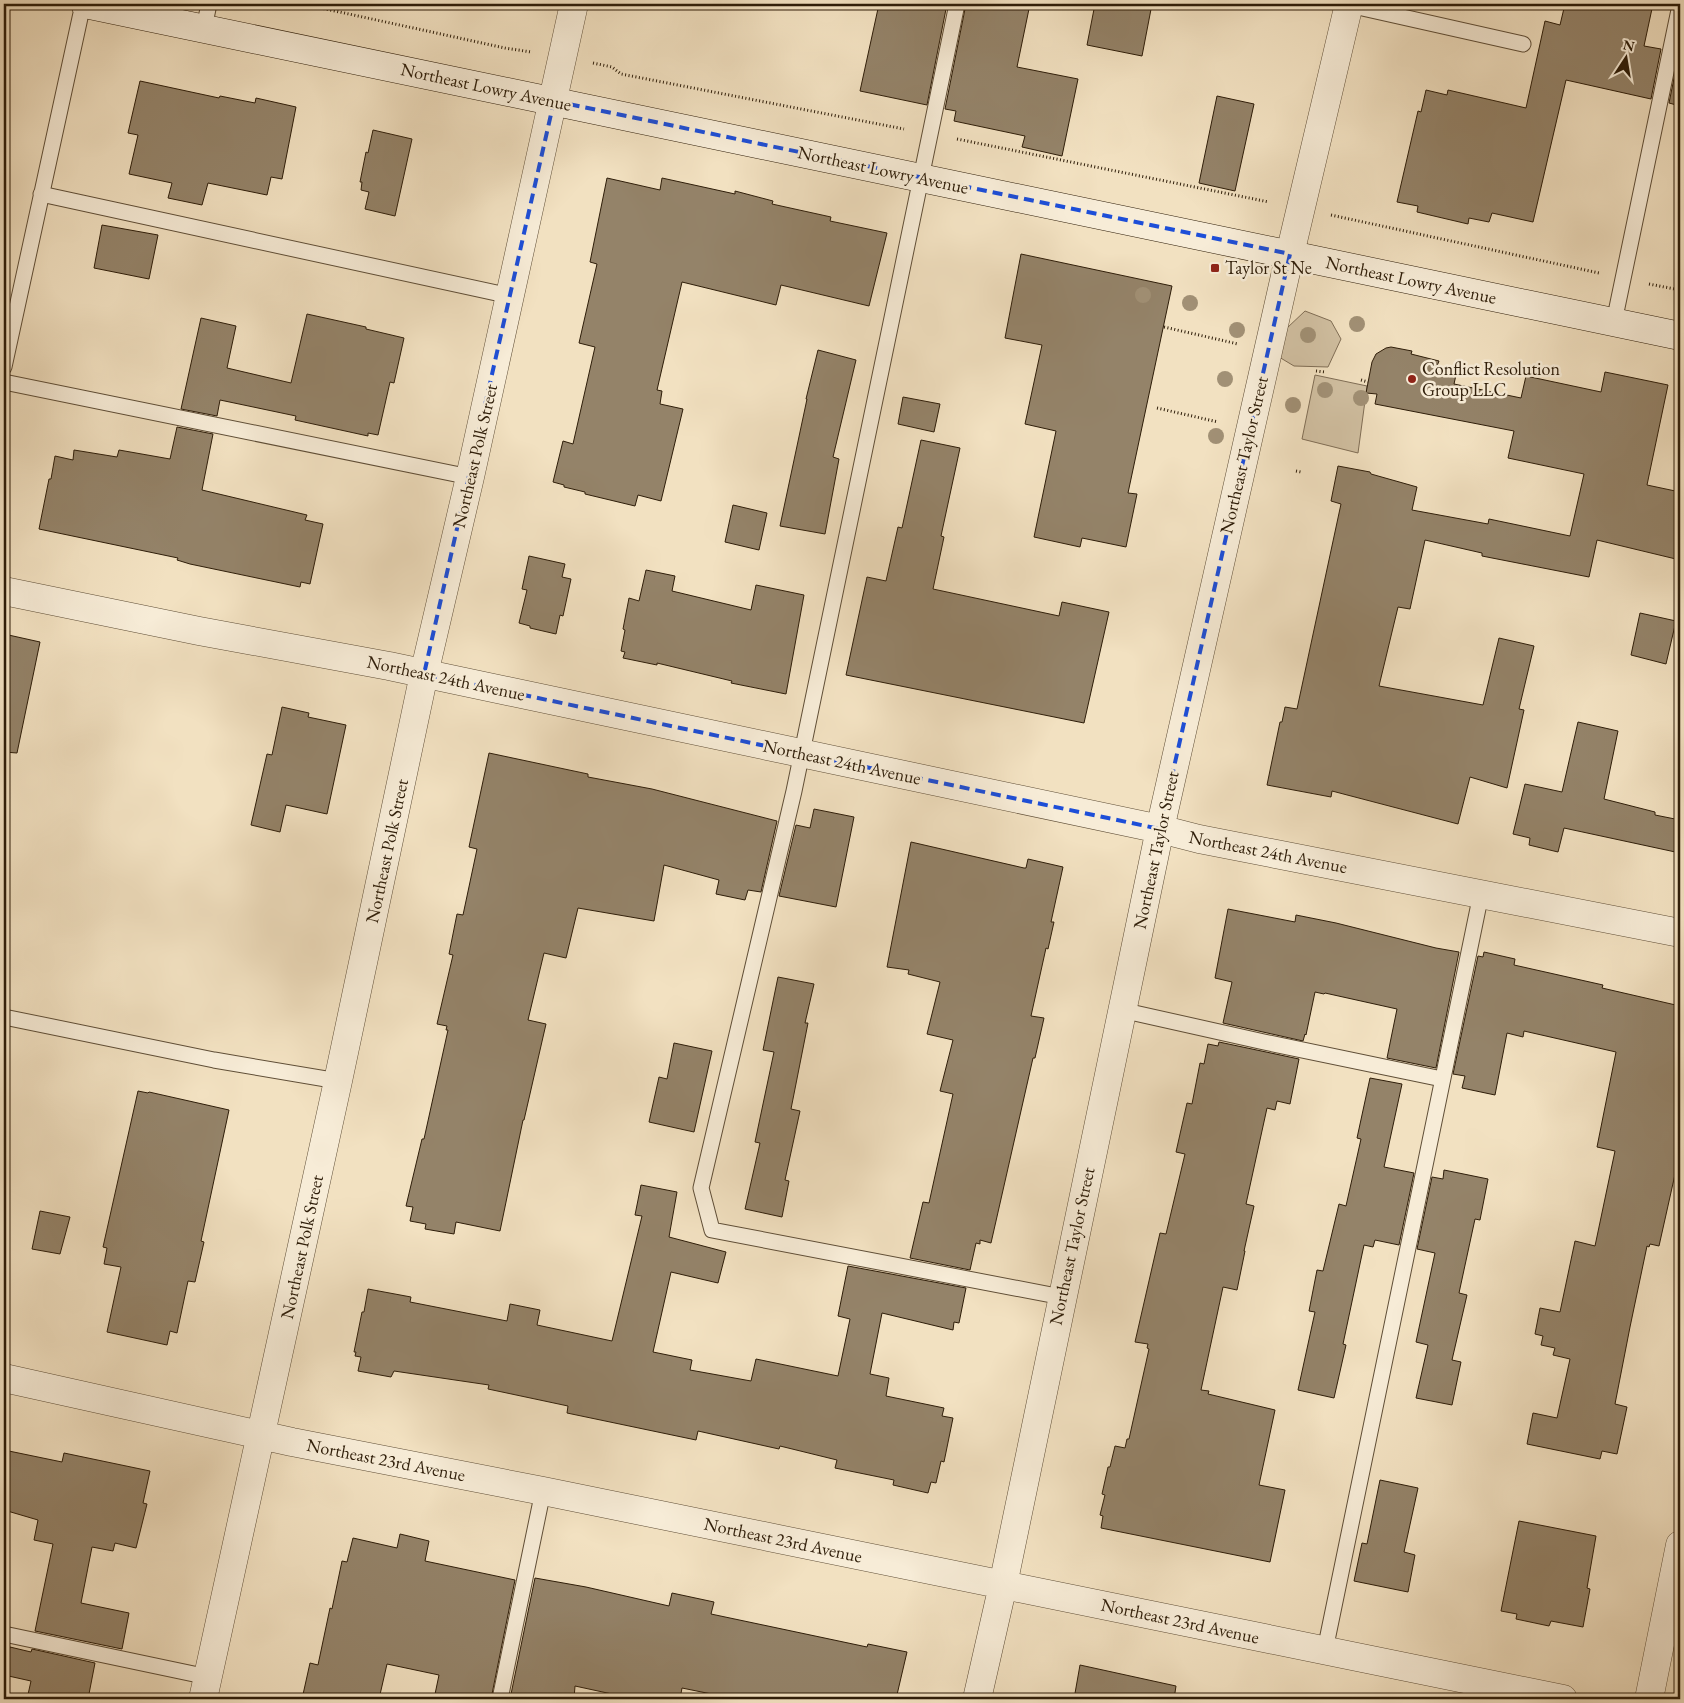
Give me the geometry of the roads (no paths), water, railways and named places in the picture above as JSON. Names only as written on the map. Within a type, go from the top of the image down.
[{"type":"street","name":"Northeast Lowry Avenue","points":[[84,4],[206,16],[554,101],[1680,336]]},
{"type":"street","name":"Northeast Polk Street","points":[[205,1688],[338,1081],[424,674],[470,477],[574,4]]},
{"type":"street","name":"Northeast Taylor Street","points":[[977,1699],[1003,1585],[1160,829],[1300,208],[1349,4]]},
{"type":"street","name":"Northeast 24th Avenue","points":[[4,591],[424,674],[1160,829],[1199,839],[1680,933]]},
{"type":"street","name":"Northeast 23rd Avenue","points":[[4,1378],[261,1435],[1563,1699]]},
{"type":"street","points":[[1649,1699],[1680,1546]]},
{"type":"lane","points":[[4,367],[84,4]]},
{"type":"lane","points":[[957,4],[802,753],[702,1188],[712,1230],[1062,1297]]},
{"type":"lane","points":[[1349,4],[1523,44]]},
{"type":"lane","points":[[1614,322],[1680,5]]},
{"type":"lane","points":[[41,194],[510,296]]},
{"type":"lane","points":[[4,382],[470,477]]},
{"type":"lane","points":[[1325,1650],[1480,894]]},
{"type":"lane","points":[[1121,1010],[1442,1079]]},
{"type":"lane","points":[[4,1018],[214,1060],[338,1081]]},
{"type":"lane","points":[[500,1699],[543,1491]]},
{"type":"lane","points":[[4,1634],[205,1688]]},
{"type":"place","name":"Taylor St Ne","points":[[1215,268]]},
{"type":"place","name":"Conflict Resolution Group LLC","points":[[1412,379]]}]
